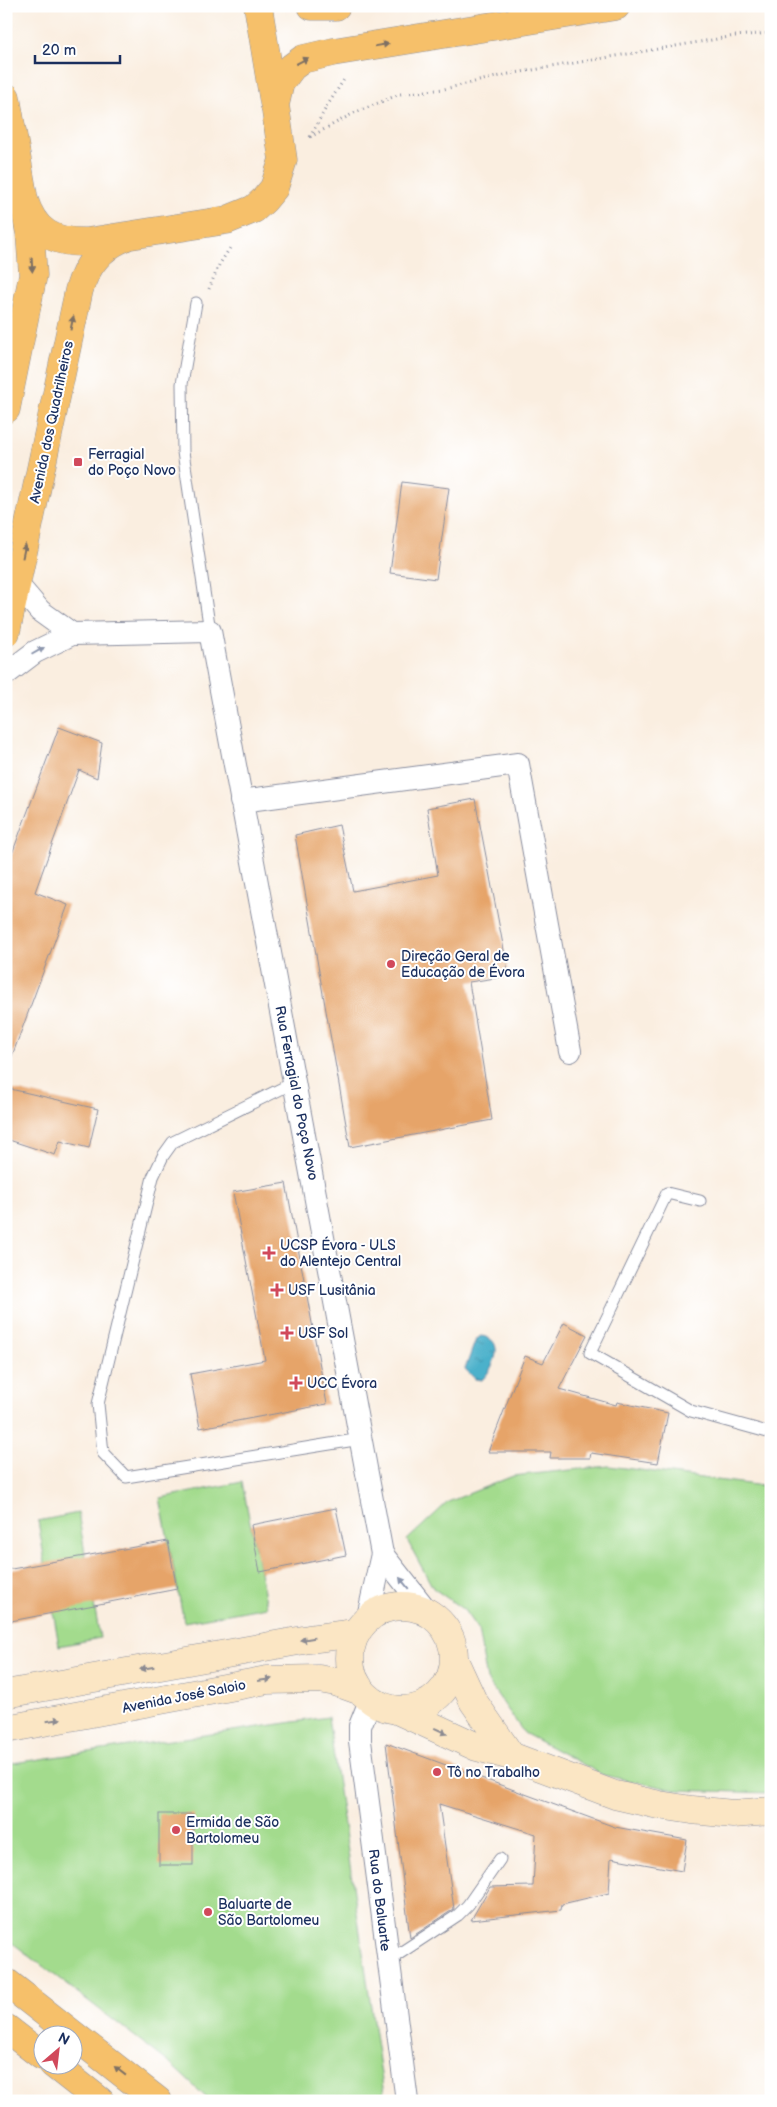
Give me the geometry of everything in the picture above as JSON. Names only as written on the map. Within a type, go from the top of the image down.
[{"type":"main road","points":[[24,200],[29,215],[38,228],[53,238],[70,242],[227,220],[254,209],[274,188],[279,174],[283,151],[258,6]]},
{"type":"main road","points":[[312,6],[336,6]]},
{"type":"main road","points":[[277,119],[275,105],[280,83],[292,67],[303,59],[334,52],[616,6]]},
{"type":"main road","points":[[6,97],[30,233],[33,275],[6,409]]},
{"type":"main road","name":"Avenida dos Quadrilheiros","points":[[6,632],[79,290],[84,275],[94,259],[106,247],[130,235]]},
{"type":"main road","points":[[6,1694],[309,1639],[362,1625],[386,1607],[407,1605],[427,1611],[442,1624],[453,1642],[455,1662],[473,1701],[511,1756]]},
{"type":"main road","points":[[362,1625],[349,1653],[351,1673],[366,1696],[477,1747],[511,1756],[615,1795],[658,1806],[733,1814],[771,1811]]},
{"type":"main road","points":[[397,1710],[418,1708],[436,1698],[449,1682],[455,1662]]},
{"type":"main road","name":"Avenida José Saloio","points":[[6,1729],[267,1680],[319,1679],[336,1682],[366,1696]]},
{"type":"main road","points":[[6,1982],[158,2101]]},
{"type":"main road","points":[[6,2028],[32,2048]]},
{"type":"main road","points":[[66,2074],[100,2101]]},
{"type":"street","points":[[17,584],[40,611],[72,634]]},
{"type":"street","points":[[6,674],[35,652],[72,634],[210,631]]},
{"type":"street","name":"Rua Ferragial do Poço Novo","points":[[210,631],[382,1554]]},
{"type":"street","points":[[242,801],[518,764],[570,1051]]},
{"type":"street","points":[[382,1554],[427,1611]]},
{"type":"street","points":[[362,1625],[382,1554]]},
{"type":"street","name":"Rua do Baluarte","points":[[366,1696],[360,1726],[360,1741],[407,2101]]},
{"type":"lane","points":[[196,303],[182,384],[183,452],[210,631]]},
{"type":"lane","points":[[295,1082],[173,1142],[163,1156],[154,1177],[98,1404],[103,1453],[126,1477],[361,1439]]},
{"type":"lane","points":[[700,1201],[667,1193],[590,1354],[691,1411],[771,1434]]},
{"type":"lane","points":[[388,1961],[458,1915],[468,1905],[500,1859]]},
{"type":"path","points":[[310,137],[354,113],[400,94],[444,89],[510,74],[735,36],[771,33]]},
{"type":"green space","points":[[609,1466],[771,1487],[771,1793],[675,1790],[603,1775],[524,1733],[487,1680],[478,1630],[464,1610],[433,1588],[407,1540],[448,1502],[513,1476]]},
{"type":"green space","points":[[242,1482],[267,1607],[184,1622],[160,1498]]},
{"type":"green space","points":[[78,1513],[100,1638],[59,1646],[38,1521]]},
{"type":"green space","points":[[328,1717],[385,2101],[210,2101],[167,2061],[6,1938],[6,1764]]},
{"type":"water","points":[[481,1336],[489,1338],[494,1342],[496,1348],[494,1362],[482,1380],[475,1379],[465,1369],[476,1339]]},
{"type":"building","points":[[402,482],[449,488],[436,579],[390,573]]},
{"type":"building","points":[[59,727],[102,743],[97,778],[79,770],[35,892],[68,905],[9,1064],[6,1064],[6,870]]},
{"type":"building","name":"Direção Geral de Educação de Évora","points":[[475,799],[509,976],[469,982],[492,1120],[350,1147],[295,835],[339,825],[353,891],[438,875],[427,808]]},
{"type":"building","points":[[6,1088],[98,1109],[89,1148],[60,1141],[55,1155],[6,1139]]},
{"type":"building","points":[[286,1183],[327,1404],[200,1428],[190,1374],[265,1360],[233,1192]]},
{"type":"building","points":[[564,1323],[587,1335],[559,1389],[616,1405],[617,1402],[668,1413],[658,1463],[591,1453],[590,1458],[550,1458],[551,1452],[488,1452],[525,1356],[543,1363]]},
{"type":"building","points":[[336,1508],[346,1555],[260,1572],[251,1525]]},
{"type":"building","points":[[168,1541],[177,1589],[6,1622],[6,1570]]},
{"type":"building","points":[[386,1743],[615,1827],[687,1840],[682,1871],[611,1858],[609,1893],[562,1904],[561,1910],[471,1920],[490,1887],[533,1886],[536,1834],[439,1804],[454,1909],[410,1938]]},
{"type":"building","points":[[159,1814],[193,1814],[193,1865],[159,1865]]},
{"type":"place","name":"Ferragial do Poço Novo","points":[[78,462]]},
{"type":"place","name":"Direção Geral de Educação de Évora","points":[[391,964]]},
{"type":"place","name":"UCSP Évora - ULS do Alentejo Central","points":[[269,1253]]},
{"type":"place","name":"USF Lusitânia","points":[[277,1290]]},
{"type":"place","name":"USF Sol","points":[[287,1333]]},
{"type":"place","name":"UCC Évora","points":[[296,1383]]},
{"type":"place","name":"Tô no Trabalho","points":[[437,1772]]},
{"type":"place","name":"Ermida de São Bartolomeu","points":[[176,1830]]},
{"type":"place","name":"Baluarte de São Bartolomeu","points":[[208,1912]]}]
